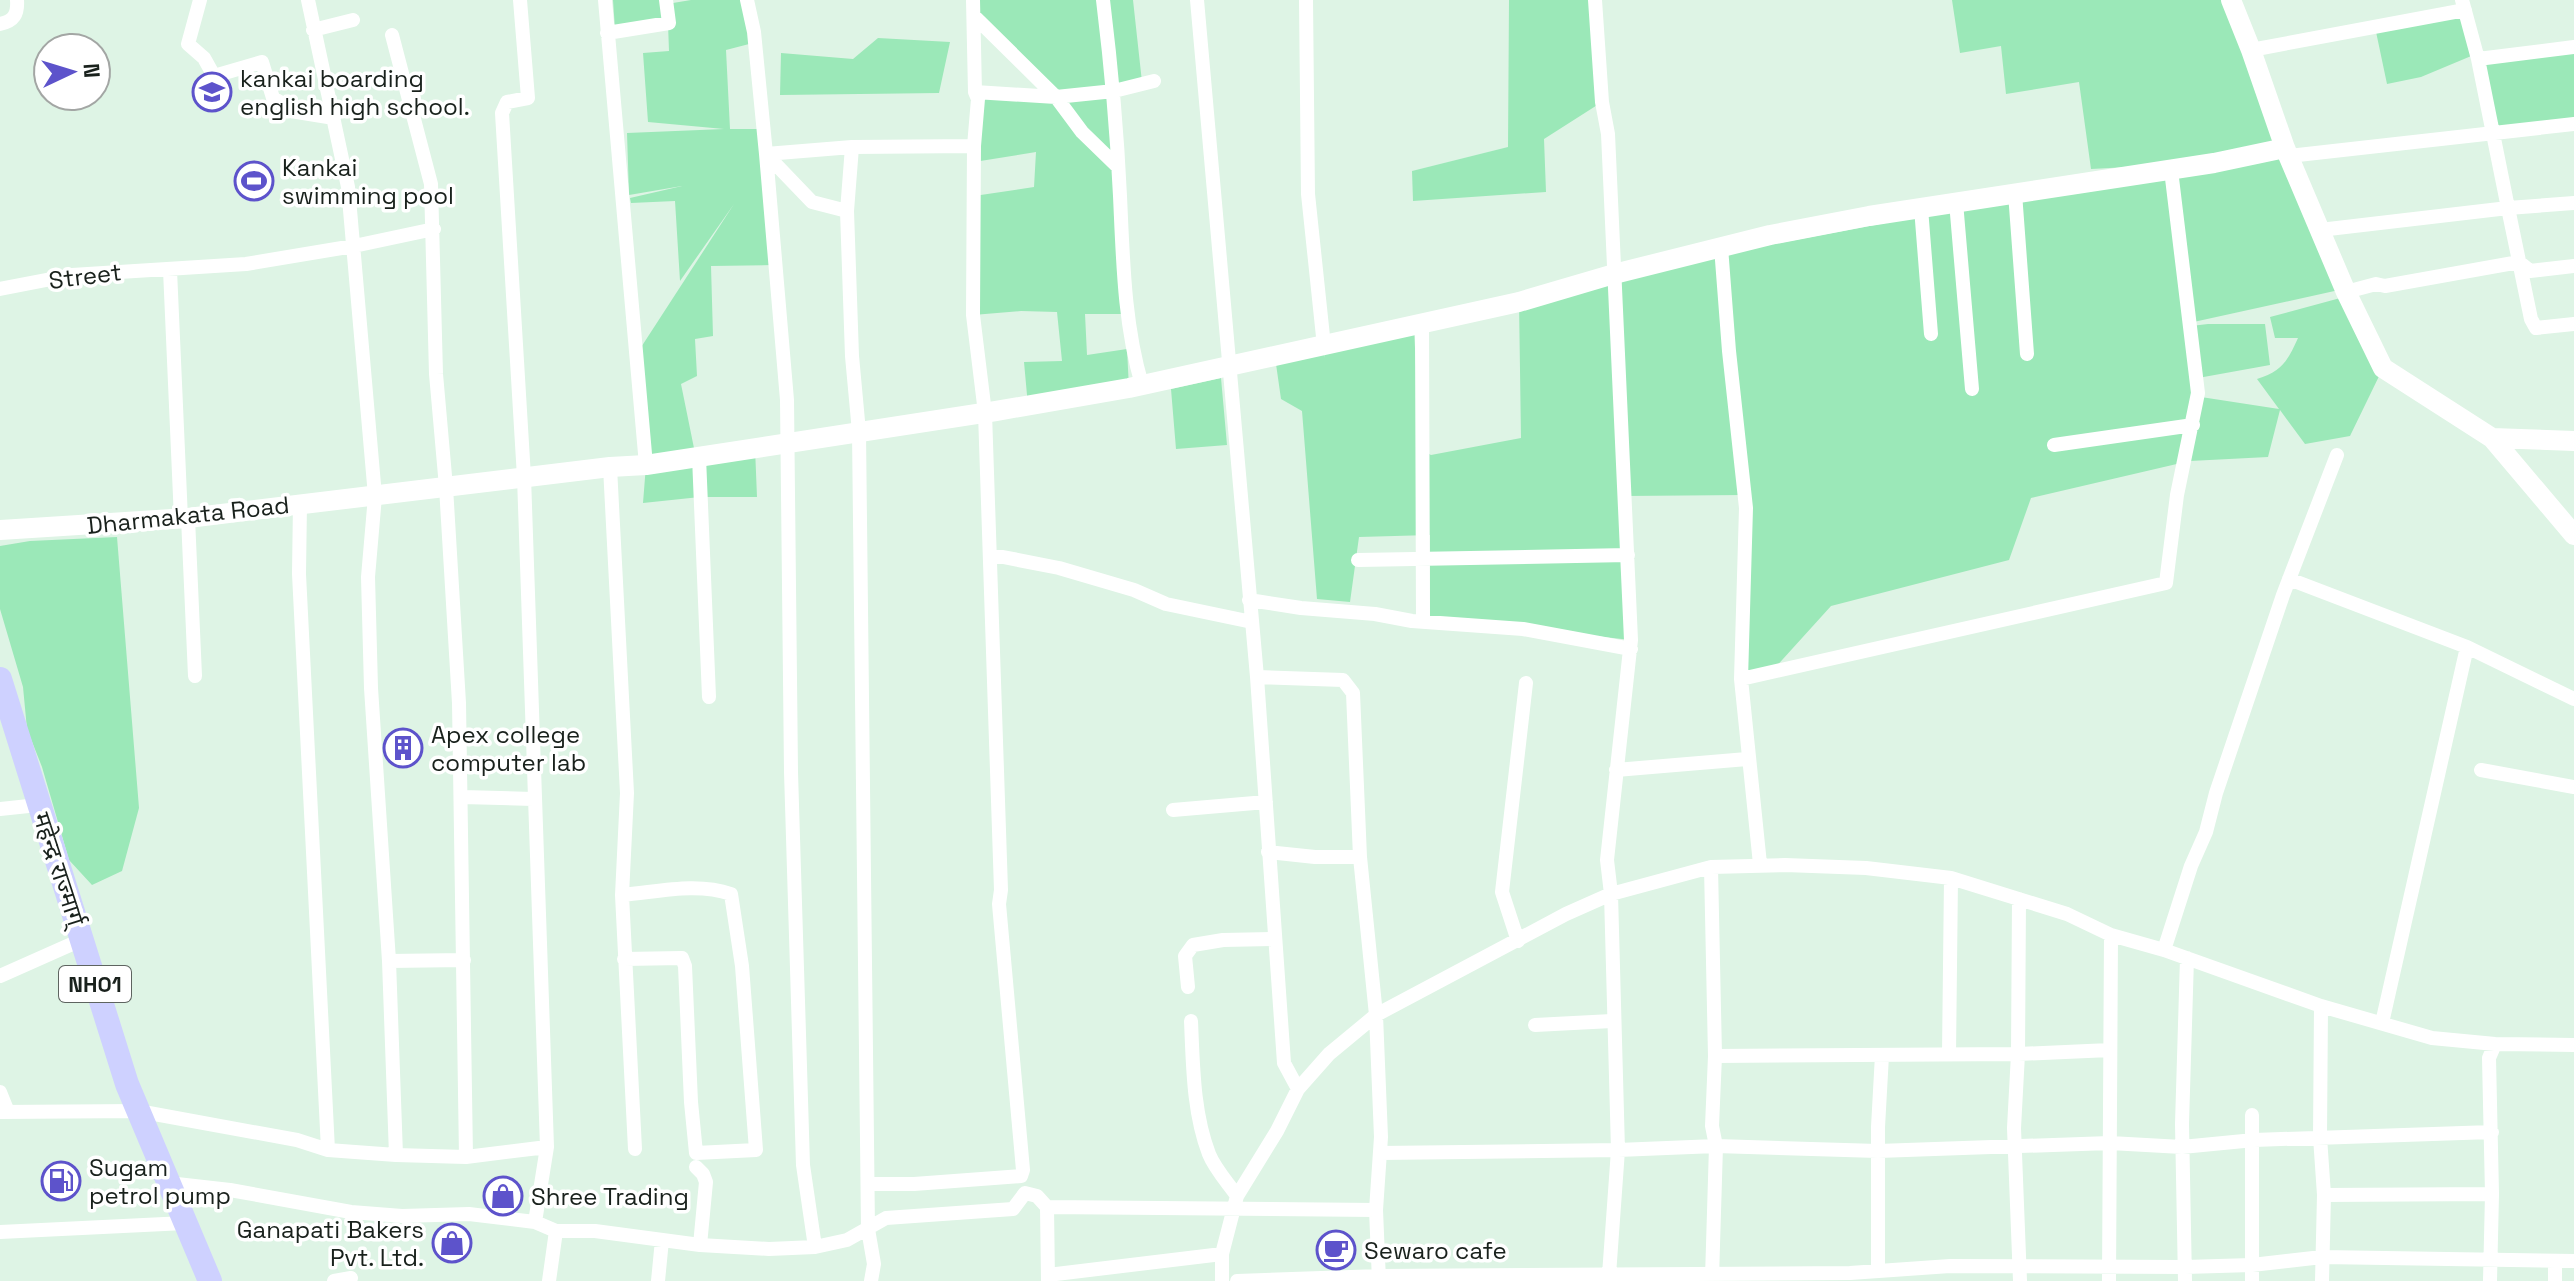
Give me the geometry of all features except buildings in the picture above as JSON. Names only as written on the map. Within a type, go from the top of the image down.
[{"type":"highway","name":"महेन्द्र राज्मार्ग्","points":[[0,679],[127,1084],[210,1281]]},
{"type":"street","points":[[0,24],[10,22],[18,12],[17,0]]},
{"type":"street","points":[[200,0],[188,44],[204,58],[214,76],[262,62],[273,98],[297,112],[334,118]]},
{"type":"street","points":[[308,0],[348,187],[375,496],[368,577],[371,688],[389,961],[396,1155]]},
{"type":"street","points":[[520,0],[528,98],[507,102],[502,113],[524,477],[547,1147],[535,1222]]},
{"type":"street","points":[[605,0],[646,465]]},
{"type":"street","points":[[607,33],[669,23],[666,0]]},
{"type":"street","points":[[747,0],[754,32],[766,154],[789,443],[791,772],[803,1165],[815,1247]]},
{"type":"street","points":[[869,1184],[1021,1176],[1023,1171],[999,904],[985,413],[973,315],[974,146],[978,99],[975,92],[973,0]]},
{"type":"street","points":[[1103,0],[1114,91],[1124,283],[1131,343],[1142,385]]},
{"type":"street","points":[[1197,0],[1257,677],[1284,1063],[1298,1089]]},
{"type":"street","points":[[1306,0],[1308,194],[1324,346]]},
{"type":"street","points":[[1595,0],[1602,102],[1608,134],[1631,649],[1607,860],[1611,894],[1612,1021],[1618,1150],[1609,1275]]},
{"type":"street","points":[[2231,0],[2287,152],[2346,292],[2383,368],[2492,438],[2574,535]]},
{"type":"street","points":[[2251,50],[2463,5],[2495,134],[2531,319],[2536,328],[2574,324]]},
{"type":"street","points":[[974,16],[1056,97],[1082,132],[1117,166]]},
{"type":"street","points":[[313,30],[353,20]]},
{"type":"street","points":[[392,35],[431,184],[434,229],[436,374],[459,703],[466,1157]]},
{"type":"street","points":[[2478,59],[2574,47]]},
{"type":"street","points":[[975,92],[1056,97],[1114,91],[1154,81]]},
{"type":"street","points":[[2287,152],[2574,124]]},
{"type":"street","points":[[766,154],[852,147],[974,146]]},
{"type":"street","points":[[852,147],[847,211],[852,356],[859,432],[868,1229],[874,1264],[871,1281]]},
{"type":"street","name":"Dharmakata Road","points":[[0,530],[185,519],[300,503],[646,465],[985,413],[1142,385],[1519,302],[1614,274],[1770,235],[1956,202],[2287,152]]},
{"type":"street","points":[[766,154],[812,202],[847,211]]},
{"type":"street","points":[[1741,679],[2166,583],[2177,495],[2198,393],[2171,170]]},
{"type":"street","points":[[2015,193],[2027,354]]},
{"type":"street","points":[[1956,202],[1972,389]]},
{"type":"street","points":[[2320,230],[2574,203]]},
{"type":"street","points":[[1921,208],[1931,334]]},
{"type":"street","name":"Street","points":[[0,289],[72,275],[246,264],[434,229]]},
{"type":"street","points":[[1721,247],[1746,508],[1741,679],[1760,864]]},
{"type":"street","points":[[2346,292],[2376,284],[2385,286],[2519,262],[2530,271],[2574,266]]},
{"type":"street","points":[[170,270],[195,676]]},
{"type":"street","points":[[1422,323],[1423,622]]},
{"type":"street","points":[[2054,445],[2193,425]]},
{"type":"street","points":[[2492,438],[2574,441]]},
{"type":"street","points":[[2164,950],[2289,579],[2337,455]]},
{"type":"street","points":[[699,457],[709,697]]},
{"type":"street","points":[[610,467],[627,793],[622,895],[635,1149]]},
{"type":"street","points":[[300,503],[299,574],[328,1150]]},
{"type":"street","points":[[1358,560],[1628,555]]},
{"type":"street","points":[[990,557],[1059,568],[1134,590],[1166,604],[1252,622]]},
{"type":"street","points":[[2289,579],[2467,647],[2574,699]]},
{"type":"street","points":[[1249,600],[1423,622],[1523,629],[1631,649]]},
{"type":"street","points":[[2382,1023],[2467,647]]},
{"type":"street","points":[[1257,677],[1343,680],[1353,693],[1360,857],[1376,1015],[1381,1137],[1376,1210],[1379,1278]]},
{"type":"street","points":[[1518,941],[1502,892],[1526,683]]},
{"type":"street","points":[[1616,770],[1747,759]]},
{"type":"street","points":[[2481,770],[2574,787]]},
{"type":"street","points":[[462,797],[533,799]]},
{"type":"street","points":[[1173,810],[1266,802]]},
{"type":"street","points":[[0,809],[38,805]]},
{"type":"street","points":[[1268,852],[1315,857],[1360,857]]},
{"type":"street","points":[[1222,1281],[1222,1254],[1235,1202],[1271,1143],[1298,1089],[1329,1054],[1376,1015],[1566,914],[1611,894],[1711,867],[1760,864],[1866,868],[1951,878],[2067,914],[2111,935],[2164,950],[2321,1006],[2432,1038],[2495,1044],[2574,1045]]},
{"type":"street","points":[[1711,867],[1715,1056],[1712,1126],[1716,1146],[1712,1277]]},
{"type":"street","points":[[1949,1054],[1951,878]]},
{"type":"street","points":[[622,895],[689,888],[731,894],[742,966],[756,1150],[696,1153],[685,966],[682,958],[624,959]]},
{"type":"street","points":[[2019,899],[2015,1148],[2020,1274]]},
{"type":"street","points":[[2108,1274],[2111,935]]},
{"type":"street","points":[[1188,987],[1185,956],[1193,945],[1223,940],[1273,939]]},
{"type":"street","points":[[0,976],[81,940]]},
{"type":"street","points":[[2185,1274],[2182,1147],[2187,958]]},
{"type":"street","points":[[389,961],[464,960]]},
{"type":"street","points":[[2321,1006],[2322,1281]]},
{"type":"street","points":[[1191,1021],[1194,1083],[1202,1131],[1210,1157],[1235,1202]]},
{"type":"street","points":[[1535,1025],[1612,1021]]},
{"type":"street","points":[[2490,1281],[2492,1132],[2489,1058],[2495,1044]]},
{"type":"street","points":[[1715,1056],[2018,1054],[2110,1050]]},
{"type":"street","points":[[1878,1271],[1882,1055]]},
{"type":"street","points":[[0,1092],[4,1112],[138,1111],[297,1140],[328,1150],[466,1157],[547,1147]]},
{"type":"street","points":[[2252,1115],[2252,1281]]},
{"type":"street","points":[[1380,1153],[1716,1146],[1878,1151],[2110,1143],[2182,1147],[2254,1140],[2492,1132]]},
{"type":"street","points":[[696,1167],[706,1182],[700,1245]]},
{"type":"street","points":[[168,1183],[230,1190],[351,1212],[402,1216],[469,1214],[535,1222],[556,1231],[595,1231],[700,1245],[769,1249],[815,1247],[847,1240],[886,1218],[1013,1209],[1025,1193],[1037,1196],[1047,1207],[1048,1278],[1222,1254]]},
{"type":"street","points":[[2324,1195],[2492,1194]]},
{"type":"street","points":[[1047,1207],[1235,1202],[1376,1210]]},
{"type":"street","points":[[0,1232],[185,1223]]},
{"type":"street","points":[[549,1281],[556,1231]]},
{"type":"street","points":[[658,1281],[662,1240]]},
{"type":"street","points":[[1237,1281],[1609,1275],[1849,1277],[1878,1271],[1950,1266],[2020,1274],[2185,1274],[2322,1257],[2574,1261]]},
{"type":"street","points":[[2555,1262],[2555,1281]]},
{"type":"street","points":[[334,1281],[351,1278]]},
{"type":"green space","points":[[613,0],[666,0],[667,4],[691,0],[747,0],[753,43],[726,50],[730,129],[763,129],[774,265],[711,266],[713,336],[695,339],[697,376],[681,384],[696,458],[755,448],[757,497],[700,497],[643,503],[646,465],[636,355],[734,204],[680,281],[675,201],[631,203],[630,198],[682,186],[629,195],[627,133],[724,129],[648,122],[643,53],[669,51],[668,24],[615,29]]},
{"type":"green space","points":[[975,0],[1133,0],[1142,82],[1109,87],[1125,314],[1085,314],[1087,355],[1127,349],[1129,388],[1028,406],[1024,362],[1062,361],[1057,312],[973,315],[974,196],[1034,187],[1036,152],[974,162],[979,93],[1050,94],[980,15]]},
{"type":"green space","points":[[1509,0],[1595,0],[1602,102],[1544,139],[1546,192],[1413,201],[1412,171],[1508,147]]},
{"type":"green space","points":[[1952,0],[2231,0],[2339,290],[2189,323],[2194,377],[2181,463],[2031,498],[2009,560],[1831,606],[1772,671],[1741,679],[1744,495],[1625,496],[1631,640],[1430,618],[1430,535],[1359,537],[1350,602],[1317,599],[1302,411],[1281,399],[1275,357],[1324,346],[1325,358],[1325,346],[1414,328],[1420,449],[1431,455],[1521,438],[1519,302],[1727,253],[2203,163],[2091,169],[2079,82],[2006,94],[2001,46],[1960,53]]},
{"type":"green space","points":[[2465,10],[2477,53],[2574,44],[2574,124],[2495,134],[2476,54],[2421,77],[2387,84],[2375,27]]},
{"type":"green space","points":[[878,38],[950,42],[939,93],[780,95],[781,53],[853,59]]},
{"type":"green space","points":[[2344,297],[2383,368],[2350,436],[2305,444],[2280,410],[2268,457],[2190,461],[2201,397],[2279,409],[2257,379],[2273,373],[2283,364],[2298,338],[2275,338],[2270,317]]},
{"type":"green space","points":[[2265,324],[2270,365],[2198,378],[2191,326]]},
{"type":"green space","points":[[1221,378],[1227,445],[1176,449],[1171,389]]},
{"type":"green space","points":[[117,537],[139,808],[122,871],[92,885],[69,860],[42,767],[27,729],[23,687],[0,609],[0,546],[30,541]]},
{"type":"water","name":"Kankai swimming pool","points":[[264,163],[268,196],[244,199],[240,166]]},
{"type":"place","name":"kankai boarding english high school.","points":[[212,92]]},
{"type":"place","name":"Kankai swimming pool","points":[[254,181]]},
{"type":"place","name":"Apex college computer lab","points":[[403,748]]},
{"type":"place","name":"Sugam petrol pump","points":[[61,1181]]},
{"type":"place","name":"Shree Trading","points":[[503,1196]]},
{"type":"place","name":"Ganapati Bakers Pvt. Ltd.","points":[[452,1243]]},
{"type":"place","name":"Sewaro cafe","points":[[1336,1250]]}]
